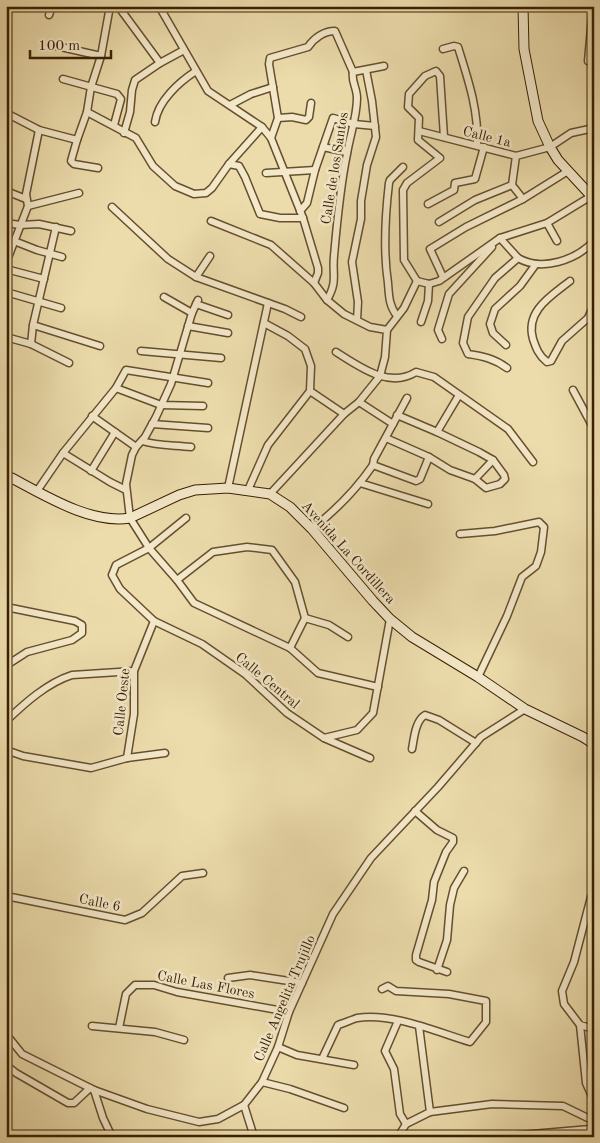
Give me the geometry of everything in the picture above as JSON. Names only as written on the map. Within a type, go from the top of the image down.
[{"type":"main road","points":[[523,6],[524,49],[540,128],[550,147],[568,171],[593,197]]},
{"type":"main road","name":"Avenida La Cordillera","points":[[6,476],[64,504],[98,516],[114,519],[130,518],[179,495],[195,490],[228,488],[270,494],[290,507],[312,529],[390,619],[412,637],[478,677],[525,709],[594,744]]},
{"type":"street","points":[[49,15],[52,6]]},
{"type":"street","points":[[98,168],[74,164],[71,161],[87,112],[91,87],[101,56],[110,6]]},
{"type":"street","points":[[118,6],[160,63]]},
{"type":"street","points":[[159,6],[208,91],[262,127],[272,138],[301,214],[318,268],[314,283]]},
{"type":"street","points":[[588,61],[593,6]]},
{"type":"street","name":"Calle de los Santos","points":[[273,87],[269,64],[270,58],[308,47],[313,39],[330,31],[335,31],[353,72],[352,78],[358,96],[347,152],[336,240],[334,288],[327,300]]},
{"type":"street","points":[[52,46],[101,56]]},
{"type":"street","points":[[428,204],[454,190],[454,184],[475,179],[480,146],[476,115],[458,47],[454,46],[443,49]]},
{"type":"street","points":[[124,133],[130,112],[135,80],[184,50]]},
{"type":"street","points":[[353,72],[384,66]]},
{"type":"street","points":[[358,320],[358,302],[352,262],[361,219],[365,177],[376,138],[366,70]]},
{"type":"street","points":[[155,122],[156,112],[166,99],[186,78],[196,71]]},
{"type":"street","points":[[444,137],[440,76],[436,71],[425,76],[409,94],[408,107],[419,118],[418,140],[440,158],[407,183],[403,190],[404,260],[417,281],[429,284],[443,277],[500,238],[547,223],[593,197]]},
{"type":"street","points":[[63,79],[117,94],[121,99],[114,125]]},
{"type":"street","points":[[230,106],[251,94],[273,87],[278,118],[272,138]]},
{"type":"street","points":[[278,118],[292,117],[306,120],[309,117],[311,103]]},
{"type":"street","points":[[87,112],[136,138],[153,166],[175,186],[194,194],[206,193],[212,188],[229,164],[262,127]]},
{"type":"street","points":[[6,114],[39,130],[77,140]]},
{"type":"street","points":[[301,214],[307,203],[315,170],[333,118],[354,124],[375,126]]},
{"type":"street","name":"Calle 1a","points":[[419,131],[516,156],[550,147],[571,134],[594,128]]},
{"type":"street","points":[[6,261],[28,206],[26,199],[39,130]]},
{"type":"street","points":[[323,147],[347,152]]},
{"type":"street","points":[[516,156],[512,185],[522,199]]},
{"type":"street","points":[[229,164],[238,166],[245,177],[260,214],[280,218],[301,214]]},
{"type":"street","points":[[397,316],[391,309],[384,261],[385,219],[390,180],[403,167]]},
{"type":"street","points":[[266,173],[315,170]]},
{"type":"street","points":[[443,277],[430,249],[466,227],[522,199],[568,171]]},
{"type":"street","points":[[439,222],[475,200],[512,185]]},
{"type":"street","points":[[6,191],[26,199]]},
{"type":"street","points":[[28,206],[78,193]]},
{"type":"street","points":[[112,207],[168,259],[196,277],[285,309],[301,317]]},
{"type":"street","points":[[210,221],[271,245],[314,283],[327,300],[344,314],[370,327],[387,330]]},
{"type":"street","points":[[6,223],[20,225],[39,224],[71,232]]},
{"type":"street","points":[[547,223],[557,241]]},
{"type":"street","points":[[30,344],[56,228]]},
{"type":"street","points":[[500,238],[518,258],[524,262],[536,264],[551,264],[568,259],[594,241]]},
{"type":"street","points":[[442,339],[438,330],[449,294],[500,238]]},
{"type":"street","points":[[14,241],[62,257]]},
{"type":"street","points":[[196,277],[210,256]]},
{"type":"street","points":[[507,368],[482,356],[468,354],[464,343],[468,317],[495,278],[518,258]]},
{"type":"street","points":[[506,345],[493,333],[490,324],[495,309],[520,286],[536,264]]},
{"type":"street","points":[[6,269],[44,279]]},
{"type":"street","points":[[270,494],[344,414],[358,402],[380,376],[385,357],[387,330],[404,308],[417,281]]},
{"type":"street","points":[[570,281],[541,304],[531,323],[531,331],[536,347],[539,354],[547,362],[551,361],[562,341],[588,318],[594,305]]},
{"type":"street","points":[[421,322],[428,301],[429,284]]},
{"type":"street","points":[[6,292],[61,308]]},
{"type":"street","points":[[164,297],[192,313]]},
{"type":"street","points":[[228,315],[197,302],[173,378],[162,405],[132,455],[126,484],[130,518],[149,548],[194,603],[290,648],[318,673],[378,687]]},
{"type":"street","points":[[228,488],[268,303]]},
{"type":"street","points":[[248,490],[268,445],[310,391],[311,366],[305,349],[288,336],[264,323]]},
{"type":"street","points":[[33,325],[100,346]]},
{"type":"street","points":[[188,326],[228,332]]},
{"type":"street","points":[[6,337],[30,344],[69,363]]},
{"type":"street","points":[[141,351],[221,358]]},
{"type":"street","points":[[336,352],[380,376],[395,380],[407,378],[416,372],[434,377],[508,429],[532,462]]},
{"type":"street","points":[[36,491],[63,453],[116,388],[126,370],[208,383]]},
{"type":"street","points":[[116,388],[162,405],[203,406]]},
{"type":"street","points":[[572,390],[594,429]]},
{"type":"street","points":[[310,391],[344,414]]},
{"type":"street","points":[[437,432],[458,395]]},
{"type":"street","points":[[312,529],[335,511],[360,483],[373,465],[374,459],[407,398]]},
{"type":"street","points":[[358,402],[392,424]]},
{"type":"street","points":[[386,438],[429,457],[450,470],[475,479],[488,488],[500,484],[505,479],[493,460],[437,432],[397,415]]},
{"type":"street","points":[[92,416],[136,447]]},
{"type":"street","points":[[152,424],[208,428]]},
{"type":"street","points":[[91,471],[115,432]]},
{"type":"street","points":[[142,441],[153,445],[167,444],[191,447]]},
{"type":"street","points":[[63,453],[126,490]]},
{"type":"street","points":[[373,465],[416,481],[420,479],[429,457]]},
{"type":"street","points":[[475,479],[493,460]]},
{"type":"street","points":[[360,483],[428,504]]},
{"type":"street","points":[[149,548],[186,518]]},
{"type":"street","points":[[460,534],[495,531],[539,522],[544,527],[541,552],[536,566],[522,577],[507,616],[478,677]]},
{"type":"street","points":[[176,580],[212,552],[247,547],[272,550],[295,582],[305,618],[290,648]]},
{"type":"street","name":"Calle Central","points":[[149,548],[116,565],[112,575],[120,589],[154,621],[202,644],[238,669],[287,713],[324,738],[370,758]]},
{"type":"street","points":[[6,607],[75,621],[82,625],[83,629],[82,633],[72,640],[27,652],[7,664]]},
{"type":"street","points":[[305,618],[329,625],[348,638]]},
{"type":"street","points":[[324,738],[357,730],[373,713],[390,619]]},
{"type":"street","name":"Calle Oeste","points":[[127,758],[134,714],[134,671],[154,621]]},
{"type":"street","points":[[6,720],[26,703],[62,678],[72,675],[134,671]]},
{"type":"street","name":"Calle Angelita Trujillo","points":[[7,1038],[22,1054],[92,1089],[147,1109],[199,1122],[218,1119],[244,1105],[262,1082],[278,1047],[289,1012],[333,914],[371,858],[415,812],[481,737],[525,709]]},
{"type":"street","points":[[412,749],[418,725],[425,715],[439,720],[476,743]]},
{"type":"street","points":[[6,750],[22,756],[91,768],[127,758],[165,753]]},
{"type":"street","points":[[415,812],[437,830],[453,838],[453,842],[446,852],[434,882],[432,900],[416,955],[416,960],[419,962],[446,972]]},
{"type":"street","points":[[437,970],[448,940],[450,905],[454,888],[464,871]]},
{"type":"street","name":"Calle 6","points":[[6,896],[126,920],[142,913],[182,876],[203,874]]},
{"type":"street","points":[[594,893],[591,897],[574,962],[562,991],[564,1004],[580,1024],[594,1029]]},
{"type":"street","points":[[228,978],[250,975],[302,983]]},
{"type":"street","name":"Calle Las Flores","points":[[119,1028],[126,994],[136,985],[154,985],[178,992],[289,1012]]},
{"type":"street","points":[[322,1059],[338,1025],[357,1018],[379,1018],[398,1021],[470,1042],[486,1022],[486,1002],[449,994],[396,991],[388,986],[382,989]]},
{"type":"street","points":[[398,1021],[385,1051],[394,1070],[400,1114],[406,1124]]},
{"type":"street","points":[[580,1024],[586,1083],[594,1101]]},
{"type":"street","points":[[92,1026],[155,1032],[184,1040]]},
{"type":"street","points":[[419,1026],[430,1112]]},
{"type":"street","points":[[278,1047],[297,1056],[354,1065]]},
{"type":"street","points":[[6,1065],[16,1073],[68,1103],[74,1103],[92,1089],[112,1137]]},
{"type":"street","points":[[262,1082],[344,1108]]},
{"type":"street","points":[[398,1137],[406,1124],[430,1112],[492,1104],[563,1106],[594,1122]]},
{"type":"street","points":[[244,1105],[254,1137]]},
{"type":"street","points":[[498,1137],[594,1130]]}]
